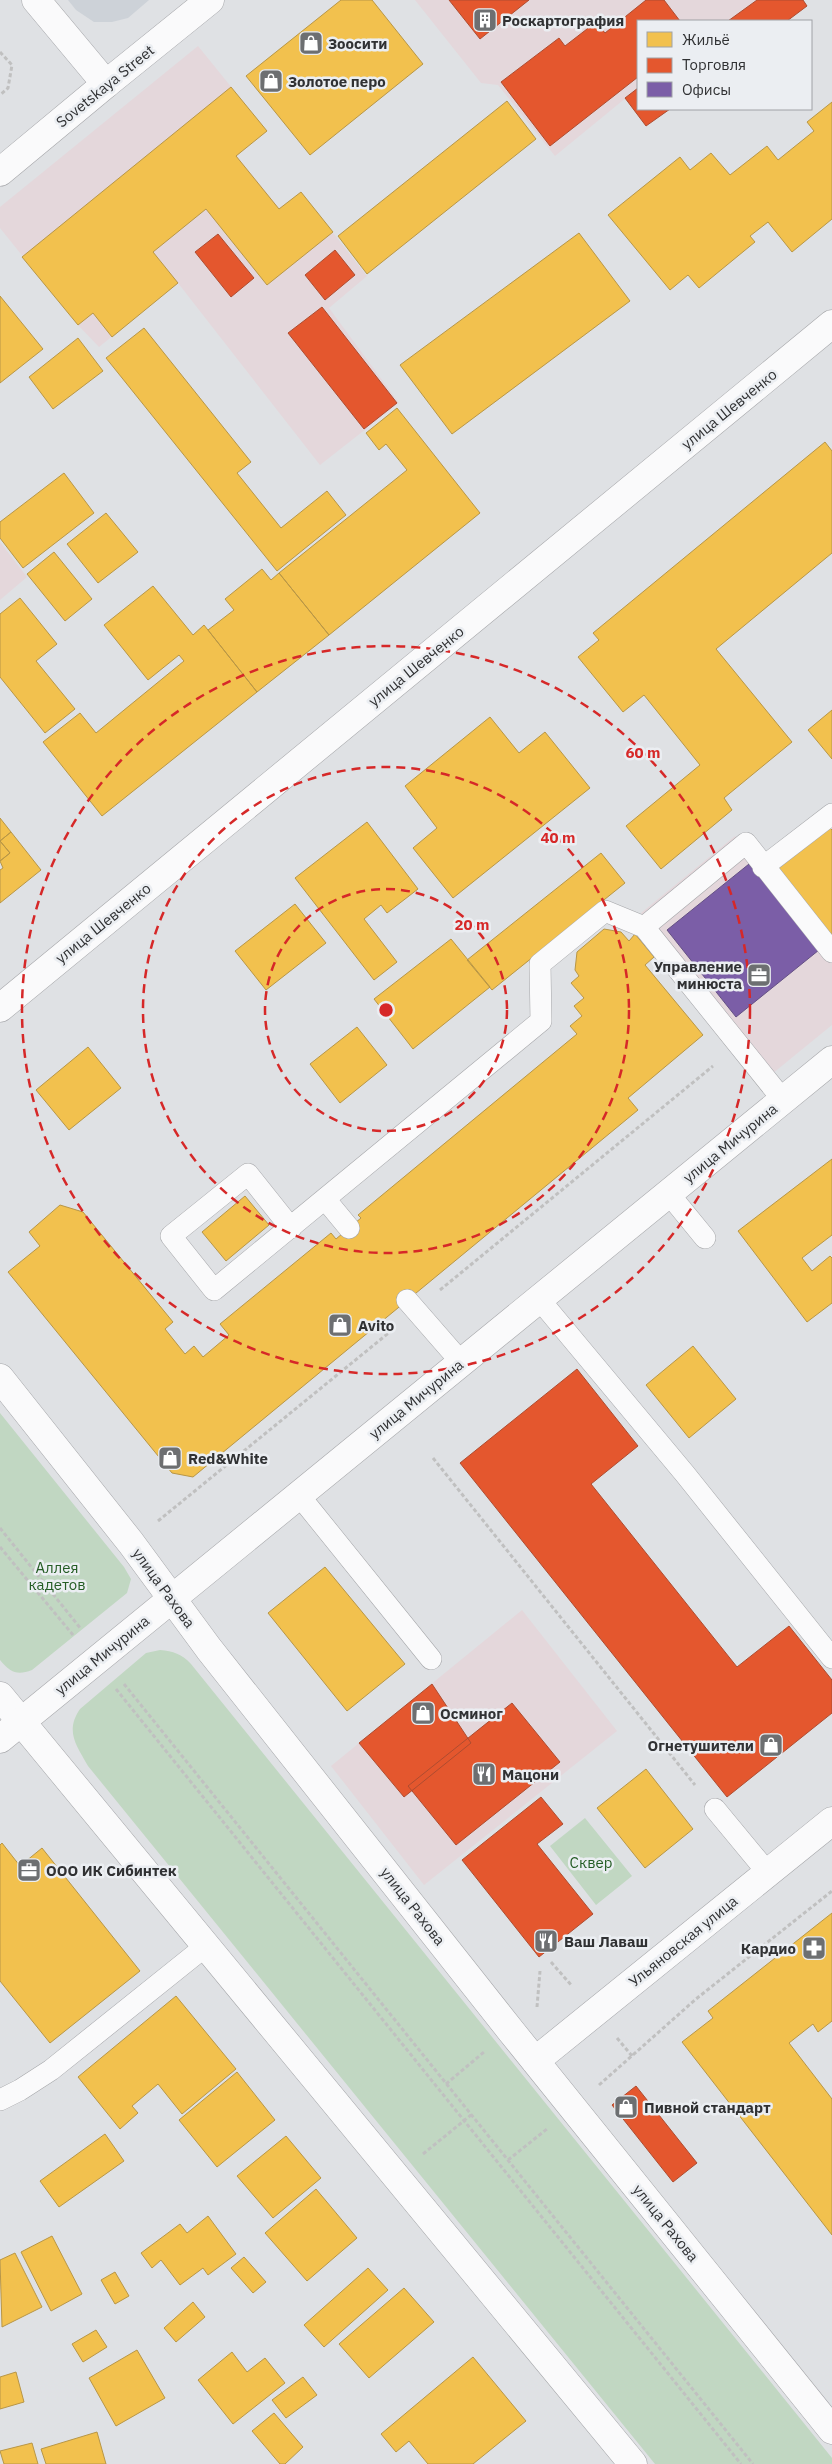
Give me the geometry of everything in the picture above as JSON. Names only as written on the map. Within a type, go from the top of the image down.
[{"type":"street","name":"Sovetskaya Street","points":[[0,172],[210,0]]},
{"type":"street","points":[[39,4],[106,84]]},
{"type":"street","name":"улица Шевченко","points":[[0,1008],[832,324]]},
{"type":"street","name":"улица Мичурина","points":[[0,1739],[832,1060]]},
{"type":"street","name":"улица Рахова","points":[[0,1378],[172,1598],[209,1649],[573,2109],[832,2430]]},
{"type":"street","points":[[0,1696],[633,2464]]},
{"type":"street","name":"Ульяновская улица","points":[[535,2061],[832,1821]]},
{"type":"lane","points":[[763,867],[832,814]]},
{"type":"lane","points":[[644,928],[746,843],[763,867],[832,952]]},
{"type":"lane","points":[[291,1228],[248,1174],[171,1236],[214,1290],[291,1228],[541,1021],[540,964],[605,911],[644,928],[783,1100]]},
{"type":"lane","points":[[669,1194],[705,1238]]},
{"type":"lane","points":[[324,1199],[349,1228]]},
{"type":"lane","points":[[539,1299],[685,1474],[832,1658]]},
{"type":"lane","points":[[407,1300],[461,1362]]},
{"type":"lane","points":[[298,1494],[432,1659]]},
{"type":"lane","points":[[715,1809],[768,1873]]},
{"type":"lane","points":[[0,2100],[20,2090],[51,2070],[207,1945]]},
{"type":"path","points":[[0,52],[12,64],[8,88],[0,95]]},
{"type":"path","points":[[433,1458],[715,1809]]},
{"type":"path","points":[[0,1528],[81,1630]]},
{"type":"path","points":[[0,1547],[741,2464]]},
{"type":"path","points":[[119,1676],[753,2464]]},
{"type":"path","points":[[508,2160],[573,2109],[696,1999],[832,1891]]},
{"type":"shaded area","points":[[68,0],[149,0],[128,18],[112,22],[94,22],[76,10]]},
{"type":"shaded area","points":[[415,0],[757,0],[729,20],[637,20],[637,89],[555,156],[498,85],[481,83]]},
{"type":"shaded area","points":[[198,46],[267,131],[237,156],[279,208],[301,192],[367,276],[329,308],[399,403],[320,465],[178,283],[99,347],[78,325],[0,228],[0,207]]},
{"type":"shaded area","points":[[0,542],[27,577],[0,600]]},
{"type":"shaded area","points":[[735,836],[832,958],[832,1025],[767,1078],[641,913]]},
{"type":"shaded area","points":[[522,1610],[617,1731],[424,1885],[331,1766]]},
{"type":"green space","name":"Аллея кадетов","points":[[0,1413],[124,1567],[131,1579],[127,1593],[32,1670],[22,1673],[14,1672],[0,1660]]},
{"type":"green space","points":[[160,1650],[177,1654],[191,1664],[832,2458],[832,2464],[655,2464],[88,1766],[76,1745],[73,1731],[73,1724],[80,1709],[146,1653]]},
{"type":"green space","name":"Сквер","points":[[585,1818],[632,1876],[596,1905],[550,1846]]},
{"type":"building: Жильё","points":[[341,0],[372,0],[423,64],[310,155],[246,76]]},
{"type":"building: Жильё","points":[[231,87],[267,131],[236,156],[279,209],[301,192],[333,232],[267,285],[206,209],[153,252],[178,283],[112,337],[93,313],[78,325],[22,257]]},
{"type":"building: Жильё","points":[[507,101],[536,139],[367,274],[338,236]]},
{"type":"building: Жильё","points":[[832,102],[832,219],[792,252],[768,222],[750,236],[755,242],[699,288],[688,275],[670,290],[608,215],[680,157],[690,170],[711,153],[730,175],[767,146],[778,160],[814,131],[807,122]]},
{"type":"building: Жильё","points":[[579,233],[630,301],[452,434],[400,365]]},
{"type":"building: Жильё","points":[[0,296],[43,349],[0,383]]},
{"type":"building: Жильё","points":[[144,328],[251,462],[237,473],[281,528],[327,491],[346,515],[277,571],[106,358]]},
{"type":"building: Жильё","points":[[78,338],[103,371],[53,409],[29,377]]},
{"type":"building: Жильё","points":[[397,408],[480,513],[329,635],[279,573],[407,470],[386,444],[379,450],[366,433]]},
{"type":"building: Жильё","points":[[825,442],[832,451],[832,553],[716,649],[792,742],[724,798],[732,810],[661,869],[626,826],[700,765],[644,695],[623,712],[578,657],[599,640],[593,633]]},
{"type":"building: Жильё","points":[[64,473],[94,513],[23,568],[0,538],[0,522]]},
{"type":"building: Жильё","points":[[106,513],[138,552],[98,583],[67,544]]},
{"type":"building: Жильё","points":[[54,552],[92,599],[65,621],[27,574]]},
{"type":"building: Жильё","points":[[262,569],[271,580],[279,573],[329,635],[257,692],[208,630],[234,610],[225,599]]},
{"type":"building: Жильё","points":[[153,586],[193,635],[204,625],[257,692],[102,816],[43,742],[80,713],[96,733],[184,661],[179,655],[148,680],[104,625]]},
{"type":"building: Жильё","points":[[20,598],[57,644],[36,661],[75,709],[45,733],[0,677],[0,614]]},
{"type":"building: Жильё","points":[[832,710],[832,759],[808,730]]},
{"type":"building: Жильё","points":[[490,717],[519,753],[545,732],[590,788],[453,898],[413,848],[437,828],[405,786]]},
{"type":"building: Жильё","points":[[0,818],[11,832],[0,841]]},
{"type":"building: Жильё","points":[[367,822],[418,889],[387,913],[381,905],[364,919],[397,962],[374,980],[295,878]]},
{"type":"building: Жильё","points":[[827,825],[832,830],[832,941],[773,868]]},
{"type":"building: Жильё","points":[[11,832],[41,870],[0,903],[0,870],[3,868],[0,861],[10,853],[0,841]]},
{"type":"building: Жильё","points":[[0,841],[10,853],[0,861]]},
{"type":"building: Жильё","points":[[601,853],[625,883],[492,990],[467,960]]},
{"type":"building: Жильё","points":[[295,904],[326,943],[266,990],[235,951]]},
{"type":"building: Жильё","points":[[604,929],[621,932],[629,941],[635,934],[654,957],[645,965],[703,1035],[628,1098],[638,1110],[193,1477],[172,1473],[8,1272],[40,1246],[29,1232],[60,1205],[83,1212],[173,1322],[165,1329],[185,1354],[194,1346],[203,1357],[229,1335],[220,1324],[331,1233],[336,1239],[361,1218],[358,1215],[577,1034],[570,1026],[582,1016],[574,1006],[584,998],[571,983],[579,976],[575,970],[577,952]]},
{"type":"building: Жильё","points":[[451,939],[490,987],[413,1049],[374,999]]},
{"type":"building: Жильё","points":[[357,1027],[387,1065],[340,1103],[310,1064]]},
{"type":"building: Жильё","points":[[88,1047],[121,1088],[69,1130],[36,1090]]},
{"type":"building: Жильё","points":[[832,1159],[832,1235],[802,1258],[812,1271],[830,1256],[832,1258],[832,1303],[807,1322],[738,1231]]},
{"type":"building: Жильё","points":[[245,1196],[269,1225],[226,1261],[202,1232]]},
{"type":"building: Жильё","points":[[693,1346],[736,1399],[689,1438],[646,1385]]},
{"type":"building: Жильё","points":[[325,1567],[405,1664],[347,1711],[268,1613]]},
{"type":"building: Жильё","points":[[646,1769],[693,1829],[645,1868],[597,1808]]},
{"type":"building: Жильё","points":[[2,1843],[20,1866],[42,1848],[140,1971],[50,2043],[0,1981],[0,1845]]},
{"type":"building: Жильё","points":[[832,1913],[832,2021],[818,2032],[813,2024],[789,2043],[832,2099],[832,2235],[682,2042],[713,2018],[708,2011]]},
{"type":"building: Жильё","points":[[176,1996],[236,2069],[182,2114],[158,2084],[132,2106],[138,2113],[120,2129],[78,2077]]},
{"type":"building: Жильё","points":[[237,2072],[275,2120],[217,2167],[179,2120]]},
{"type":"building: Жильё","points":[[105,2134],[124,2161],[59,2207],[40,2181]]},
{"type":"building: Жильё","points":[[286,2136],[321,2178],[273,2218],[237,2176]]},
{"type":"building: Жильё","points":[[316,2189],[357,2238],[307,2281],[265,2233]]},
{"type":"building: Жильё","points":[[208,2216],[236,2254],[208,2275],[203,2268],[180,2285],[161,2260],[152,2268],[141,2253],[180,2224],[187,2233]]},
{"type":"building: Жильё","points":[[52,2236],[82,2294],[51,2311],[21,2252]]},
{"type":"building: Жильё","points":[[15,2253],[42,2307],[2,2327],[0,2260]]},
{"type":"building: Жильё","points":[[244,2257],[266,2282],[253,2293],[231,2268]]},
{"type":"building: Жильё","points":[[368,2268],[388,2290],[324,2347],[304,2325]]},
{"type":"building: Жильё","points":[[115,2272],[129,2296],[115,2304],[101,2280]]},
{"type":"building: Жильё","points":[[404,2288],[434,2322],[369,2378],[339,2344]]},
{"type":"building: Жильё","points":[[193,2302],[205,2317],[176,2342],[164,2328]]},
{"type":"building: Жильё","points":[[96,2330],[107,2347],[83,2362],[72,2344]]},
{"type":"building: Жильё","points":[[137,2350],[165,2398],[116,2426],[89,2378]]},
{"type":"building: Жильё","points":[[232,2352],[247,2372],[265,2358],[285,2383],[233,2424],[198,2380]]},
{"type":"building: Жильё","points":[[473,2357],[526,2421],[473,2464],[428,2464],[409,2441],[396,2452],[381,2434]]},
{"type":"building: Жильё","points":[[16,2372],[24,2402],[0,2409],[0,2377]]},
{"type":"building: Жильё","points":[[303,2377],[317,2395],[286,2418],[272,2400]]},
{"type":"building: Жильё","points":[[274,2413],[303,2447],[285,2464],[280,2464],[252,2431]]},
{"type":"building: Жильё","points":[[97,2432],[106,2464],[46,2464],[41,2449]]},
{"type":"building: Жильё","points":[[32,2443],[38,2464],[4,2464],[0,2451]]},
{"type":"building: Торговля","name":"Роскартография","points":[[449,0],[529,0],[480,39]]},
{"type":"building: Торговля","points":[[646,0],[664,0],[679,20],[637,20],[637,78],[550,146],[501,82],[559,38],[565,46],[596,22],[605,33]]},
{"type":"building: Торговля","points":[[757,0],[803,0],[807,6],[788,20],[729,20]]},
{"type":"building: Торговля","points":[[637,89],[637,110],[669,110],[646,126],[625,98]]},
{"type":"building: Торговля","points":[[218,234],[254,278],[231,297],[195,252]]},
{"type":"building: Торговля","points":[[335,250],[355,275],[325,300],[305,275]]},
{"type":"building: Торговля","points":[[322,307],[397,403],[364,429],[288,333]]},
{"type":"building: Торговля","points":[[577,1369],[638,1446],[591,1484],[737,1667],[789,1626],[832,1680],[832,1713],[727,1797],[460,1463]]},
{"type":"building: Торговля","name":"Осминог","points":[[432,1684],[471,1743],[404,1797],[359,1743]]},
{"type":"building: Торговля","name":"Мацони","points":[[512,1703],[560,1762],[456,1845],[408,1786]]},
{"type":"building: Торговля","points":[[541,1797],[563,1824],[537,1844],[593,1914],[539,1957],[462,1860]]},
{"type":"building: Торговля","points":[[636,2086],[697,2163],[673,2182],[612,2105]]},
{"type":"building: Офисы","points":[[749,864],[819,950],[736,1017],[667,930]]},
{"type":"place","name":"Роскартография","points":[[485,20]]},
{"type":"place","name":"Зоосити","points":[[311,43]]},
{"type":"place","name":"Золотое перо","points":[[271,81]]},
{"type":"place","name":"Управление минюста","points":[[759,975]]},
{"type":"place","name":"Avito","points":[[340,1325]]},
{"type":"place","name":"Red&White","points":[[170,1458]]},
{"type":"place","name":"Осминог","points":[[423,1713]]},
{"type":"place","name":"Огнетушители","points":[[771,1745]]},
{"type":"place","name":"Мацони","points":[[484,1774]]},
{"type":"place","name":"ООО ИК Сибинтек","points":[[29,1870]]},
{"type":"place","name":"Ваш Лаваш","points":[[546,1941]]},
{"type":"place","name":"Кардио","points":[[814,1948]]},
{"type":"place","name":"Пивной стандарт","points":[[626,2107]]}]
